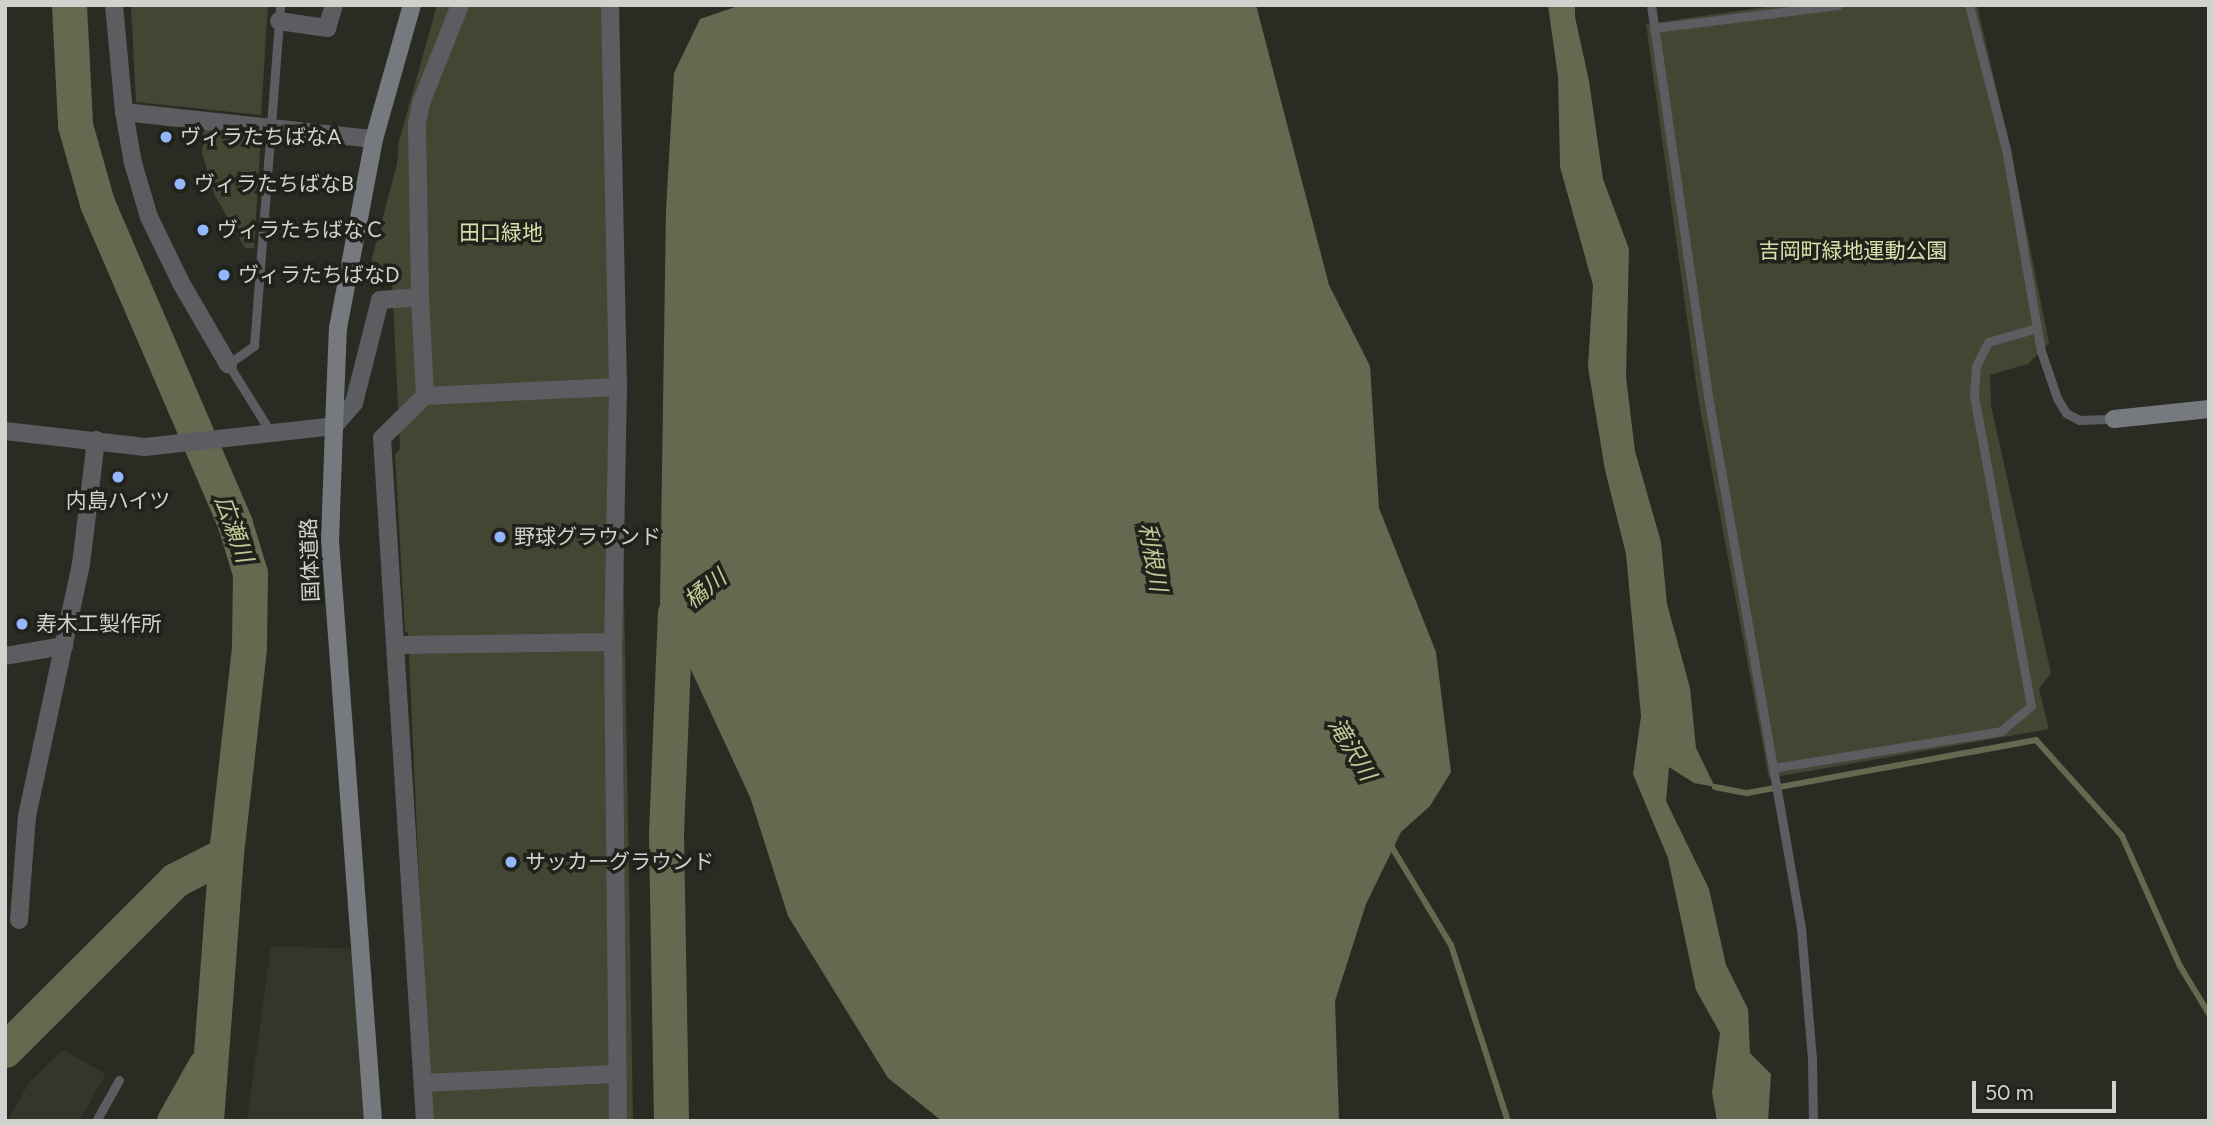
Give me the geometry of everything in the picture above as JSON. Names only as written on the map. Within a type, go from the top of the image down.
[{"type":"street","points":[[114,5],[124,112],[133,163],[149,217],[181,283],[228,364]]},
{"type":"street","points":[[280,13],[327,28],[334,5]]},
{"type":"street","name":"国体道路","points":[[373,1121],[330,541],[334,426],[338,328],[374,139],[412,5]]},
{"type":"street","points":[[425,396],[417,124],[421,103],[460,5]]},
{"type":"street","points":[[610,5],[618,387],[613,642],[615,1074],[618,1121]]},
{"type":"street","points":[[124,112],[374,139]]},
{"type":"street","points":[[5,431],[145,447],[334,426],[355,403],[380,300],[420,297]]},
{"type":"street","points":[[425,1121],[382,438],[425,396],[618,387]]},
{"type":"street","points":[[2114,419],[2209,409]]},
{"type":"street","points":[[19,920],[27,817],[81,564],[96,440]]},
{"type":"street","points":[[396,645],[613,642]]},
{"type":"street","points":[[5,656],[64,646]]},
{"type":"street","points":[[423,1083],[615,1074]]},
{"type":"lane","points":[[1651,5],[1708,396],[1801,928],[1812,1060],[1814,1121]]},
{"type":"lane","points":[[1654,28],[1838,5]]},
{"type":"lane","points":[[1969,5],[2006,149],[2037,327],[2057,398],[2066,413],[2090,422],[2114,419]]},
{"type":"lane","points":[[271,433],[228,364],[254,346],[280,13]]},
{"type":"lane","points":[[1773,768],[2001,731],[2031,706],[1974,394],[1976,366],[1988,342],[2037,327]]},
{"type":"lane","points":[[96,1121],[119,1080]]},
{"type":"shaded area","points":[[271,946],[360,949],[373,1121],[247,1121]]},
{"type":"shaded area","points":[[63,1050],[106,1074],[79,1121],[7,1121],[29,1083]]},
{"type":"green space","points":[[131,5],[268,5],[261,115],[136,102]]},
{"type":"green space","name":"田口緑地","points":[[437,5],[614,5],[633,1121],[430,1121],[408,633],[405,632],[395,455],[400,449],[392,280],[366,281],[397,164],[399,141]]},
{"type":"green space","name":"吉岡町緑地運動公園","points":[[1780,5],[1977,5],[2010,147],[2049,343],[2028,364],[1990,375],[1991,406],[2051,673],[2039,689],[2049,729],[1769,778],[1698,397],[1646,24]]},
{"type":"green space","points":[[204,129],[261,135],[254,248],[245,248],[215,196],[202,153]]},
{"type":"water","name":"利根川","points":[[741,5],[1256,5],[1329,285],[1370,366],[1379,508],[1436,652],[1451,772],[1430,806],[1401,832],[1366,904],[1335,1001],[1339,1121],[942,1121],[888,1078],[788,916],[750,797],[660,603],[666,209],[674,73],[700,19]]},
{"type":"water","points":[[1548,5],[1575,5],[1603,179],[1629,249],[1626,377],[1635,451],[1661,542],[1667,604],[1690,688],[1696,748],[1715,787],[1694,783],[1669,767],[1666,801],[1709,889],[1726,965],[1748,1009],[1750,1053],[1771,1074],[1768,1121],[1717,1121],[1712,1093],[1720,1033],[1696,990],[1668,858],[1633,774],[1641,716],[1626,554],[1605,470],[1588,367],[1593,285],[1560,167],[1558,77]]},
{"type":"waterway","name":"広瀬川","points":[[69,5],[75,125],[97,203],[235,524],[250,573],[249,648],[226,854],[206,1121]]},
{"type":"waterway","name":"橘川","points":[[671,1121],[666,834],[675,613],[697,595]]},
{"type":"waterway","points":[[1715,787],[1747,793],[2036,740],[2122,836],[2180,966],[2209,1014]]},
{"type":"waterway","name":"滝沢川","points":[[1390,844],[1451,945],[1508,1121]]},
{"type":"waterway","points":[[5,1050],[175,880],[226,854]]},
{"type":"waterway","points":[[174,1121],[205,1066]]},
{"type":"place","name":"ヴィラたちばなA","points":[[166,137]]},
{"type":"place","name":"ヴィラたちばなB","points":[[180,184]]},
{"type":"place","name":"ヴィラたちばなＣ","points":[[203,230]]},
{"type":"place","name":"ヴィラたちばなD","points":[[224,275]]},
{"type":"place","name":"内島ハイツ","points":[[118,477]]},
{"type":"place","name":"野球グラウンド","points":[[500,537]]},
{"type":"place","name":"寿木工製作所","points":[[22,624]]},
{"type":"place","name":"サッカーグラウンド","points":[[511,862]]}]
